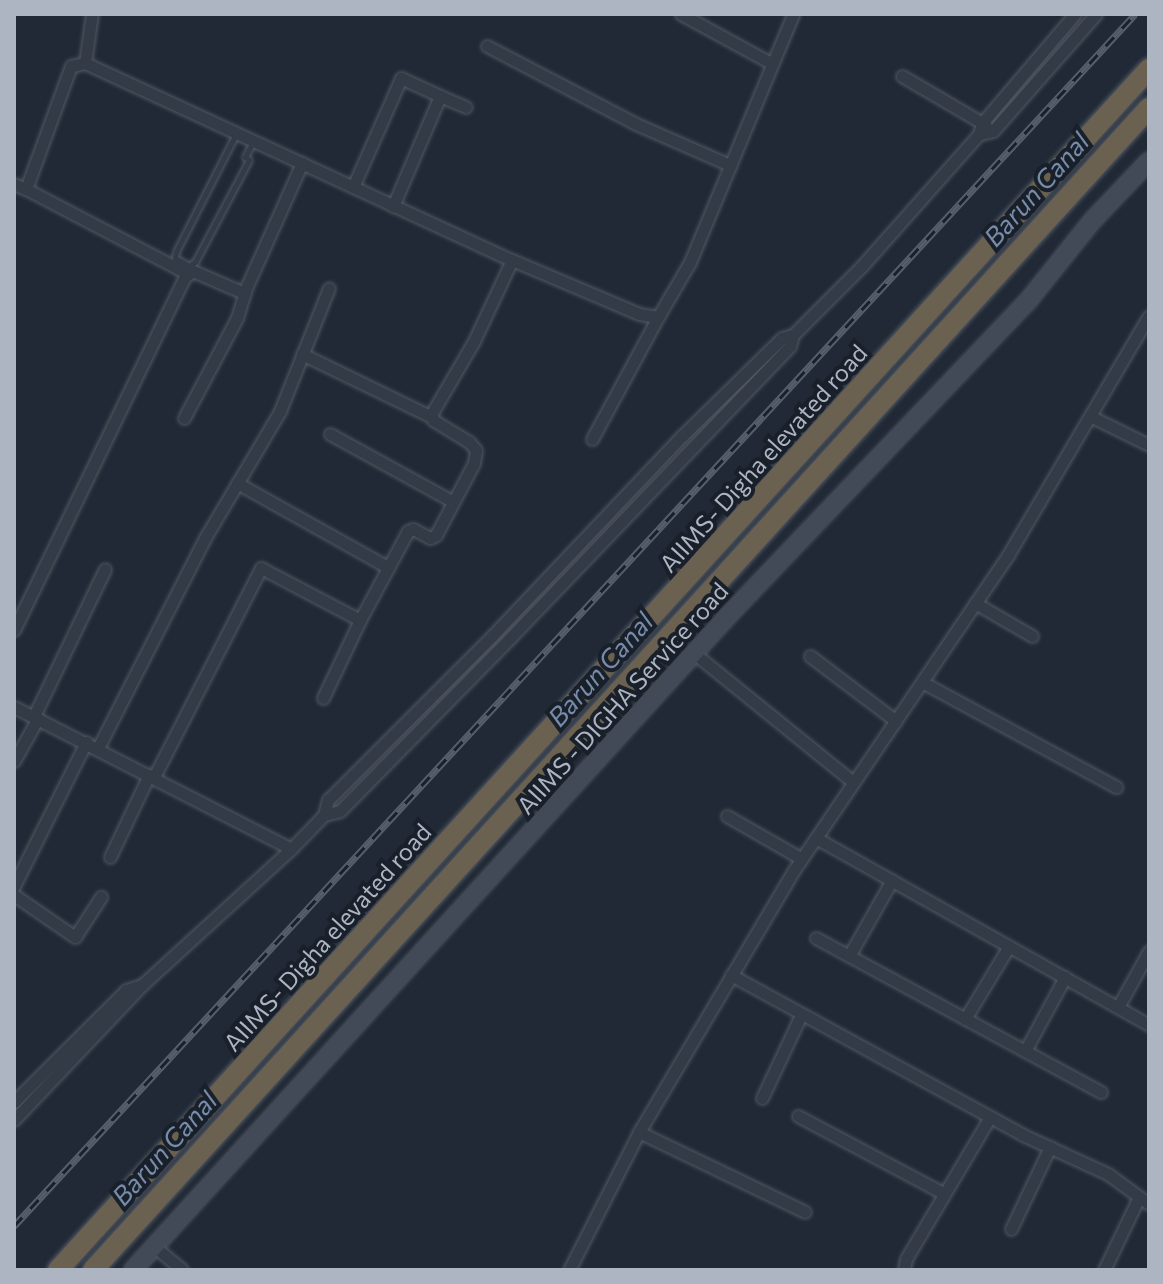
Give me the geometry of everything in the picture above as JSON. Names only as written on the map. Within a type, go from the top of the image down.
[{"type":"highway","name":"AIIMS- Digha elevated road","points":[[58,1270],[1149,69]]},
{"type":"highway","name":"AIIMS- Digha elevated road","points":[[93,1270],[1149,108]]},
{"type":"main road","name":"AIIMS - DIGHA Service road","points":[[133,1270],[695,654],[1028,301],[1093,220],[1149,161]]},
{"type":"street","points":[[85,63],[92,14]]},
{"type":"street","points":[[681,14],[771,63]]},
{"type":"street","points":[[592,439],[690,262],[793,14]]},
{"type":"street","points":[[14,1120],[142,985],[324,815],[340,811],[521,627],[790,346],[793,335],[861,267],[1075,14]]},
{"type":"street","points":[[902,76],[981,128],[993,131],[1096,14]]},
{"type":"street","points":[[487,46],[636,124],[730,165]]},
{"type":"street","points":[[244,293],[197,272],[187,273],[20,187],[71,66],[85,63],[512,260],[639,314],[658,317]]},
{"type":"street","points":[[353,187],[401,78],[466,107]]},
{"type":"street","points":[[393,206],[440,96]]},
{"type":"street","points":[[184,418],[237,318],[244,293],[302,163]]},
{"type":"street","points":[[432,417],[512,260]]},
{"type":"street","points":[[14,630],[187,273]]},
{"type":"street","points":[[98,748],[205,538],[280,411],[329,288]]},
{"type":"street","points":[[569,1270],[639,1132],[731,975],[802,859],[1008,555],[1149,316]]},
{"type":"street","points":[[302,354],[432,417],[476,450],[474,463],[434,537],[410,530],[387,567],[323,698]]},
{"type":"street","points":[[1090,416],[1149,445]]},
{"type":"street","points":[[330,434],[452,501]]},
{"type":"street","points":[[237,483],[387,567]]},
{"type":"street","points":[[110,857],[261,568],[360,620]]},
{"type":"street","points":[[14,761],[105,569]]},
{"type":"street","points":[[975,603],[1032,636]]},
{"type":"street","points":[[695,654],[853,782]]},
{"type":"street","points":[[810,656],[896,721]]},
{"type":"street","points":[[922,682],[1116,787]]},
{"type":"street","points":[[14,707],[291,849]]},
{"type":"street","points":[[14,886],[86,742]]},
{"type":"street","points":[[727,816],[802,859]]},
{"type":"street","points":[[816,838],[1149,1025]]},
{"type":"street","points":[[849,956],[892,880]]},
{"type":"street","points":[[14,895],[75,937],[101,897]]},
{"type":"street","points":[[816,938],[1101,1092]]},
{"type":"street","points":[[965,1019],[1009,946]]},
{"type":"street","points":[[1118,1007],[1149,951]]},
{"type":"street","points":[[731,975],[990,1117],[1108,1174],[1143,1201],[1104,1270]]},
{"type":"street","points":[[1025,1051],[1065,977]]},
{"type":"street","points":[[14,1102],[126,990],[142,985]]},
{"type":"street","points":[[762,1098],[801,1015]]},
{"type":"street","points":[[798,1116],[945,1194]]},
{"type":"street","points":[[904,1270],[906,1259],[990,1117]]},
{"type":"street","points":[[639,1132],[805,1212]]},
{"type":"street","points":[[1011,1229],[1050,1147]]},
{"type":"street","points":[[155,1247],[182,1270]]},
{"type":"lane","points":[[236,133],[176,252],[175,258],[189,266],[195,262],[242,173],[253,141]]},
{"type":"railway","points":[[14,1226],[1135,14]]},
{"type":"water label","name":"Barun Canal","points":[[1036,189]]},
{"type":"water label","name":"Barun Canal","points":[[600,669]]},
{"type":"water label","name":"Barun Canal","points":[[164,1148]]}]
